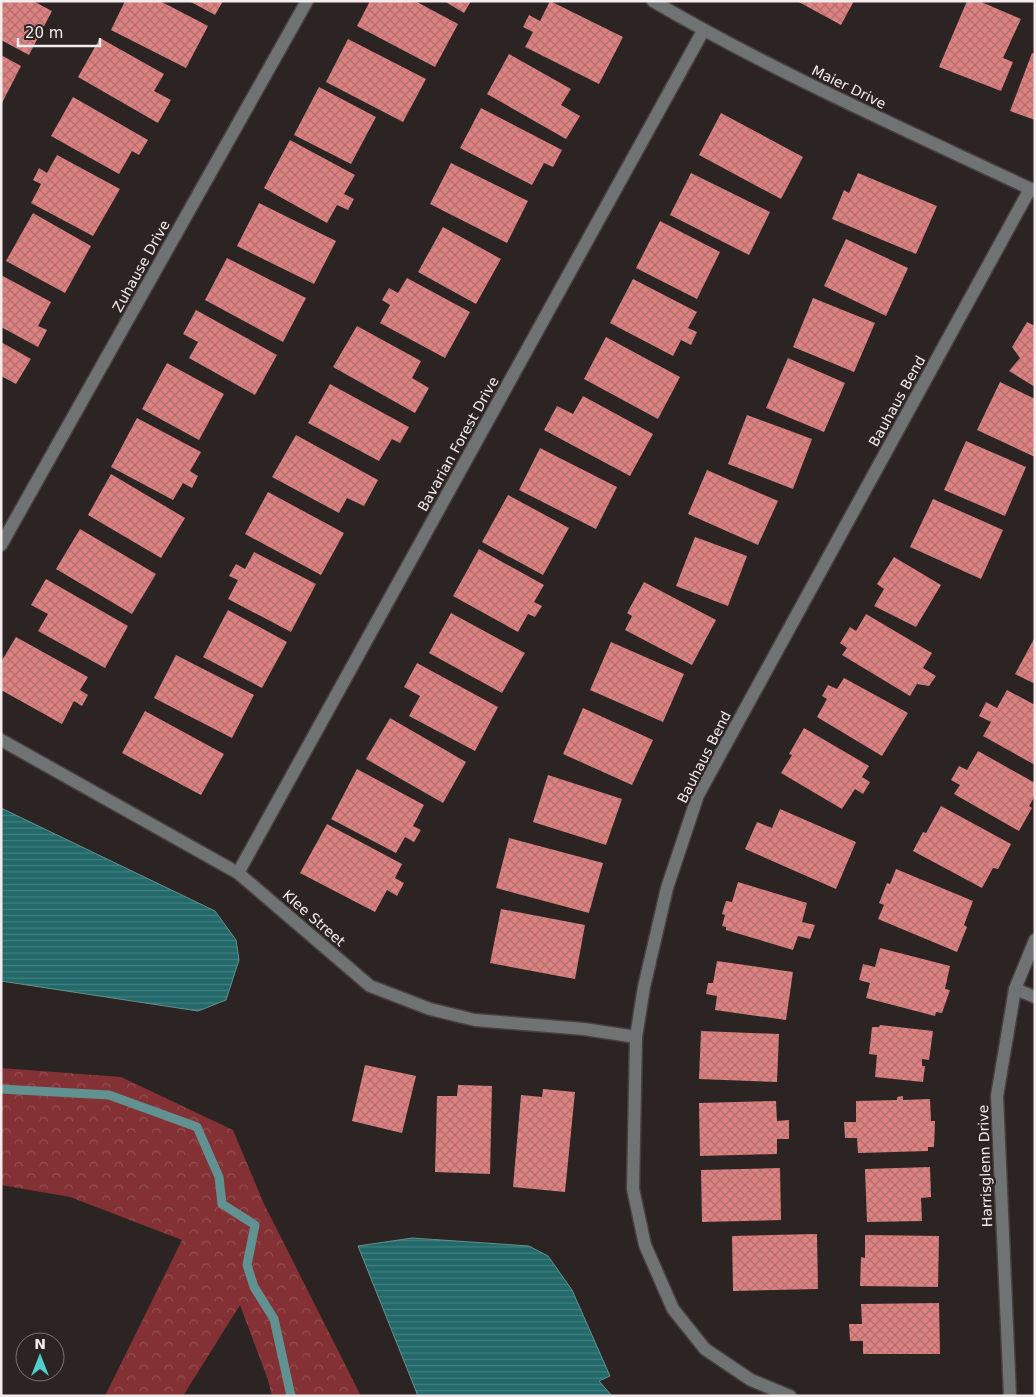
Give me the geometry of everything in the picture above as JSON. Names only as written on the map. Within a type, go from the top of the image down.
[{"type":"street","name":"Zuhause Drive","points":[[1,545],[307,1]]},
{"type":"street","name":"Maier Drive","points":[[653,1],[704,30],[880,120],[1032,190]]},
{"type":"street","name":"Bavarian Forest Drive","points":[[238,873],[704,30]]},
{"type":"street","name":"Bauhaus Bend","points":[[790,1396],[750,1380],[705,1349],[673,1309],[645,1245],[633,1189],[636,1037],[644,987],[667,888],[698,796],[1032,190]]},
{"type":"street","name":"Klee Street","points":[[1,740],[238,873],[370,986],[430,1009],[475,1020],[584,1029],[636,1037]]},
{"type":"street","name":"Harrisglenn Drive","points":[[1010,1396],[997,1096],[1015,989],[1035,940]]},
{"type":"street","points":[[1015,989],[1035,997]]},
{"type":"green space","points":[[1,1068],[121,1077],[233,1130],[264,1204],[361,1396],[272,1396],[268,1380],[240,1305],[183,1396],[105,1396],[182,1240],[70,1197],[1,1185]]},
{"type":"water","points":[[1,808],[215,911],[236,940],[239,960],[226,1000],[198,1011],[1,981]]},
{"type":"water","points":[[412,1238],[529,1246],[548,1256],[572,1290],[610,1376],[599,1381],[612,1396],[418,1396],[358,1246]]},
{"type":"building","points":[[1,1],[33,1],[52,11],[29,55],[1,40]]},
{"type":"building","points":[[125,1],[160,1],[208,26],[186,68],[111,30]]},
{"type":"building","points":[[189,1],[223,1],[215,15]]},
{"type":"building","points":[[370,1],[415,1],[458,24],[435,67],[357,26]]},
{"type":"building","points":[[444,1],[471,1],[464,13]]},
{"type":"building","points":[[550,1],[623,37],[599,84],[525,47],[533,32],[523,27],[529,15],[540,21]]},
{"type":"building","points":[[797,1],[854,1],[841,25]]},
{"type":"building","points":[[967,1],[979,1],[1021,19],[1003,58],[1013,62],[1001,91],[939,67]]},
{"type":"building","points":[[100,38],[164,74],[154,91],[171,100],[158,123],[78,77]]},
{"type":"building","points":[[348,39],[426,79],[403,122],[326,82]]},
{"type":"building","points":[[1032,53],[1035,54],[1035,120],[1010,111]]},
{"type":"building","points":[[509,54],[571,89],[561,105],[580,116],[566,139],[487,94]]},
{"type":"building","points":[[1,55],[21,66],[1,105]]},
{"type":"building","points":[[319,87],[376,117],[351,164],[294,135]]},
{"type":"building","points":[[73,97],[148,140],[139,155],[132,151],[119,174],[51,136]]},
{"type":"building","points":[[481,108],[562,150],[553,167],[544,163],[532,185],[460,148]]},
{"type":"building","points":[[721,113],[803,157],[781,199],[699,155]]},
{"type":"building","points":[[290,140],[355,175],[344,194],[354,199],[348,210],[337,205],[327,223],[264,188]]},
{"type":"building","points":[[57,155],[120,189],[93,236],[31,203],[41,184],[33,180],[39,168],[47,173]]},
{"type":"building","points":[[451,163],[528,201],[507,243],[430,204]]},
{"type":"building","points":[[691,173],[770,212],[749,255],[670,215]]},
{"type":"building","points":[[858,173],[937,206],[916,254],[832,219],[844,190],[849,193]]},
{"type":"building","points":[[259,203],[336,241],[314,284],[237,246]]},
{"type":"building","points":[[33,213],[91,246],[65,293],[6,261]]},
{"type":"building","points":[[660,221],[720,252],[697,299],[636,268]]},
{"type":"building","points":[[443,227],[501,259],[476,304],[418,272]]},
{"type":"building","points":[[846,239],[908,268],[886,316],[824,286]]},
{"type":"building","points":[[227,258],[306,298],[283,342],[205,300]]},
{"type":"building","points":[[1,275],[51,302],[38,326],[47,330],[38,347],[1,327]]},
{"type":"building","points":[[407,278],[470,312],[445,358],[380,323],[390,305],[382,300],[389,288],[398,293]]},
{"type":"building","points":[[633,279],[697,312],[688,328],[697,332],[691,345],[681,340],[673,356],[610,323]]},
{"type":"building","points":[[813,298],[875,323],[854,372],[793,347]]},
{"type":"building","points":[[196,310],[277,355],[255,395],[189,358],[198,342],[183,334]]},
{"type":"building","points":[[1027,322],[1035,326],[1035,387],[1009,371],[1020,358],[1012,347]]},
{"type":"building","points":[[357,326],[421,361],[412,378],[429,388],[415,413],[333,367]]},
{"type":"building","points":[[606,337],[680,377],[658,419],[584,379]]},
{"type":"building","points":[[1,342],[31,359],[16,384],[1,376]]},
{"type":"building","points":[[788,358],[845,383],[824,432],[766,408]]},
{"type":"building","points":[[167,363],[224,394],[199,440],[142,409]]},
{"type":"building","points":[[1000,382],[1035,399],[1035,457],[977,430]]},
{"type":"building","points":[[330,384],[409,427],[400,443],[392,439],[379,461],[308,423]]},
{"type":"building","points":[[583,396],[653,434],[630,476],[544,430],[557,406],[573,414]]},
{"type":"building","points":[[747,415],[812,439],[793,489],[728,464]]},
{"type":"building","points":[[137,418],[201,452],[190,471],[198,476],[192,488],[183,483],[173,500],[111,467]]},
{"type":"building","points":[[296,435],[378,480],[364,506],[347,498],[339,513],[272,477]]},
{"type":"building","points":[[966,441],[1026,467],[1005,516],[944,490]]},
{"type":"building","points":[[540,448],[617,487],[596,529],[519,490]]},
{"type":"building","points":[[707,470],[778,501],[758,545],[688,514]]},
{"type":"building","points":[[111,474],[185,518],[161,558],[88,515]]},
{"type":"building","points":[[268,492],[344,533],[321,575],[245,534]]},
{"type":"building","points":[[508,495],[569,528],[543,575],[482,542]]},
{"type":"building","points":[[933,499],[1003,530],[981,579],[910,547]]},
{"type":"building","points":[[80,529],[156,574],[132,614],[56,569]]},
{"type":"building","points":[[695,537],[747,556],[728,606],[676,586]]},
{"type":"building","points":[[479,549],[544,585],[534,602],[542,606],[535,617],[528,614],[518,632],[453,596]]},
{"type":"building","points":[[254,552],[316,584],[291,632],[228,599],[238,580],[229,576],[236,564],[245,569]]},
{"type":"building","points":[[894,557],[941,585],[916,627],[874,606],[884,589],[877,584]]},
{"type":"building","points":[[46,579],[128,626],[105,668],[38,631],[48,614],[31,605]]},
{"type":"building","points":[[644,582],[716,620],[692,665],[625,630],[632,616],[627,613]]},
{"type":"building","points":[[228,610],[287,642],[262,688],[203,657]]},
{"type":"building","points":[[451,613],[525,653],[502,693],[429,653]]},
{"type":"building","points":[[866,614],[932,653],[923,668],[936,676],[929,686],[917,684],[910,696],[842,655],[847,648],[840,643],[850,627],[856,631]]},
{"type":"building","points":[[16,637],[88,677],[80,690],[88,695],[82,706],[74,701],[62,724],[1,690],[1,662]]},
{"type":"building","points":[[1035,637],[1035,684],[1015,674]]},
{"type":"building","points":[[611,642],[684,674],[663,722],[590,690]]},
{"type":"building","points":[[176,655],[254,695],[232,738],[154,698]]},
{"type":"building","points":[[417,663],[498,707],[475,751],[409,716],[420,696],[404,687]]},
{"type":"building","points":[[844,678],[908,713],[882,756],[817,717],[827,699],[822,696],[828,685],[837,689]]},
{"type":"building","points":[[1007,690],[1035,705],[1035,765],[983,736],[991,722],[979,716],[986,702],[997,708]]},
{"type":"building","points":[[583,708],[653,740],[632,785],[563,754]]},
{"type":"building","points":[[145,711],[224,754],[201,795],[122,753]]},
{"type":"building","points":[[390,718],[466,762],[443,803],[366,759]]},
{"type":"building","points":[[804,728],[869,766],[862,777],[870,782],[863,794],[855,789],[842,809],[781,773],[792,755],[789,754]]},
{"type":"building","points":[[978,751],[1035,783],[1035,796],[1029,806],[1032,808],[1019,831],[954,794],[960,785],[951,780],[959,766],[967,770]]},
{"type":"building","points":[[357,769],[424,805],[413,826],[421,830],[414,842],[405,837],[396,853],[331,819]]},
{"type":"building","points":[[548,775],[622,799],[606,845],[533,822]]},
{"type":"building","points":[[941,806],[1011,844],[998,869],[993,868],[982,888],[913,851],[923,832],[926,833]]},
{"type":"building","points":[[780,809],[856,842],[836,889],[745,849],[757,822],[772,828]]},
{"type":"building","points":[[327,824],[402,864],[395,878],[404,883],[397,896],[387,890],[375,912],[300,873]]},
{"type":"building","points":[[509,838],[603,863],[589,913],[496,888]]},
{"type":"building","points":[[896,869],[973,901],[964,925],[967,927],[957,952],[878,919],[884,905],[879,903],[887,883],[890,884]]},
{"type":"building","points":[[738,882],[807,903],[802,922],[815,925],[810,939],[798,936],[793,950],[726,930],[726,927],[722,926],[725,915],[722,914],[726,901],[732,902]]},
{"type":"building","points":[[501,909],[585,925],[575,979],[490,963]]},
{"type":"building","points":[[880,948],[950,966],[945,989],[950,990],[942,1013],[936,1012],[935,1016],[866,998],[870,983],[859,980],[863,964],[875,967]]},
{"type":"building","points":[[717,961],[793,972],[786,1020],[715,1010],[717,996],[706,994],[708,983],[713,983]]},
{"type":"building","points":[[880,1025],[933,1031],[929,1060],[922,1059],[922,1066],[925,1066],[923,1082],[875,1077],[877,1055],[869,1054],[872,1027],[879,1027]]},
{"type":"building","points":[[701,1031],[779,1034],[777,1082],[699,1079]]},
{"type":"building","points":[[365,1065],[416,1076],[402,1133],[352,1121]]},
{"type":"building","points":[[458,1085],[492,1086],[490,1174],[435,1172],[437,1096],[457,1096]]},
{"type":"building","points":[[543,1089],[575,1092],[565,1192],[513,1187],[521,1095],[542,1097]]},
{"type":"building","points":[[903,1096],[903,1100],[930,1099],[931,1121],[935,1121],[934,1147],[928,1147],[928,1151],[858,1153],[857,1138],[845,1138],[844,1122],[856,1122],[856,1101],[897,1100],[897,1097]]},
{"type":"building","points":[[776,1101],[777,1121],[789,1120],[789,1139],[777,1139],[777,1154],[700,1156],[699,1103]]},
{"type":"building","points":[[930,1167],[931,1197],[921,1198],[922,1221],[867,1222],[865,1169]]},
{"type":"building","points":[[780,1168],[781,1220],[702,1222],[701,1170]]},
{"type":"building","points":[[817,1234],[818,1289],[733,1291],[732,1236]]},
{"type":"building","points":[[865,1235],[939,1236],[938,1287],[860,1286],[861,1257],[865,1258]]},
{"type":"building","points":[[939,1303],[940,1354],[863,1354],[863,1341],[850,1341],[849,1324],[862,1324],[861,1304]]},
{"type":"waterway","points":[[1,1089],[109,1095],[197,1127],[219,1177],[222,1204],[255,1225],[247,1265],[254,1287],[274,1319],[291,1396]]}]
